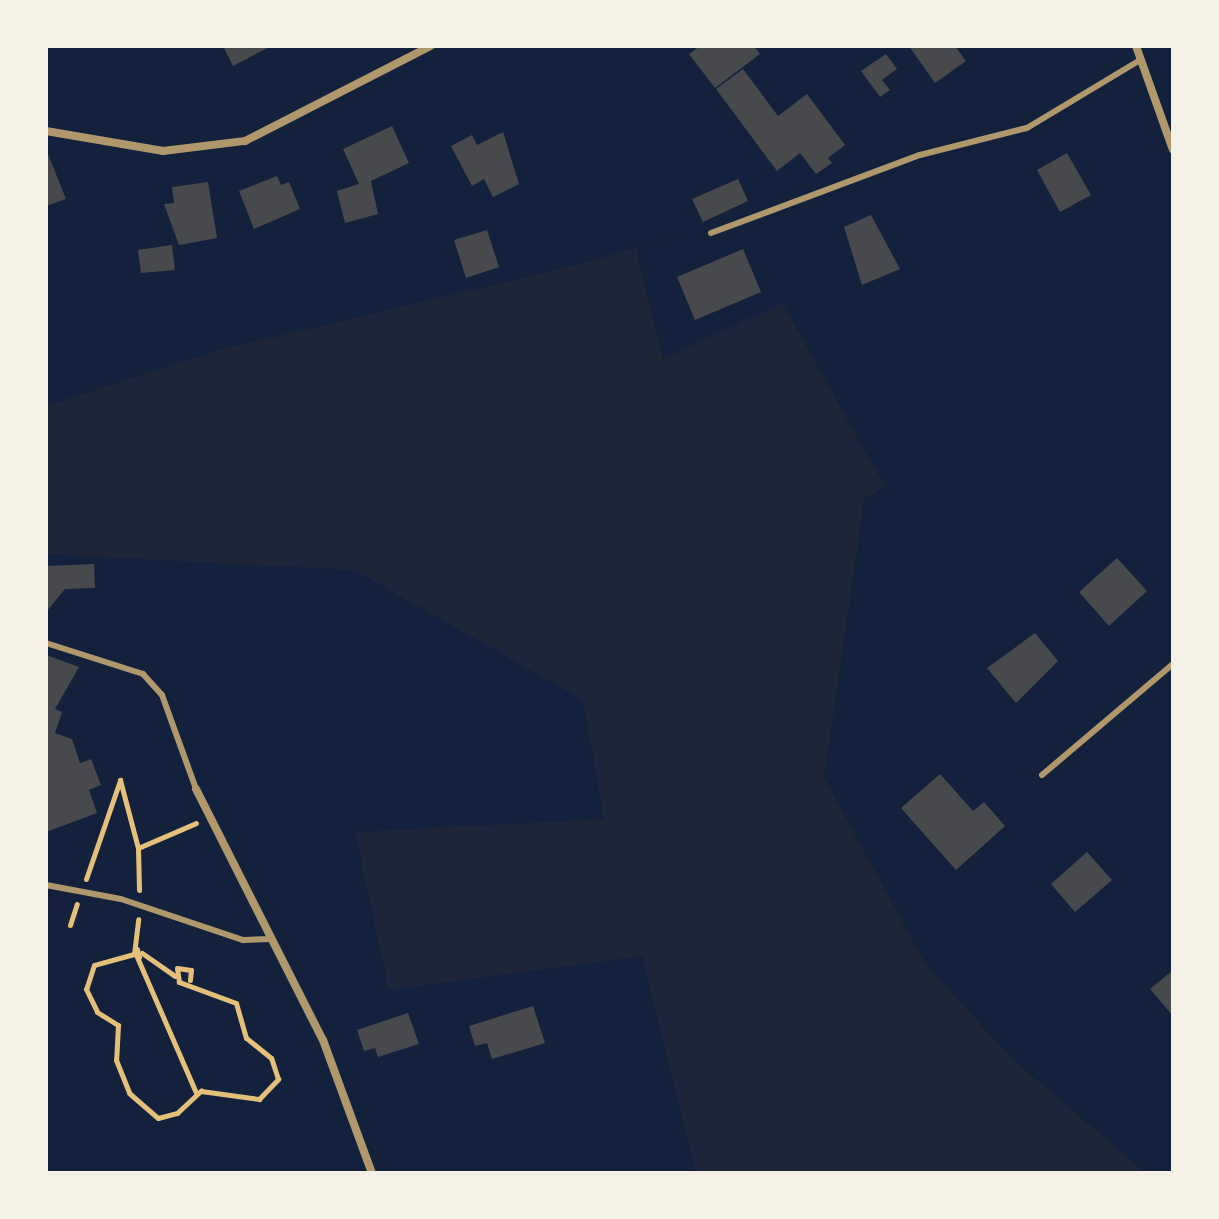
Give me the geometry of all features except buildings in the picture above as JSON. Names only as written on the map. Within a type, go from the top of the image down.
[{"type":"street","points":[[46,131],[163,151],[245,141],[431,46]]},
{"type":"street","points":[[1136,46],[1173,150]]},
{"type":"street","points":[[196,789],[323,1040],[372,1173]]},
{"type":"lane","points":[[711,233],[920,155],[1027,128],[1140,60]]},
{"type":"lane","points":[[46,643],[143,674],[162,695],[196,789]]},
{"type":"lane","points":[[1042,775],[1173,664]]},
{"type":"lane","points":[[46,885],[139,907],[243,940],[272,939]]},
{"type":"path","points":[[70,925],[120,780],[138,848],[137,953],[196,1093]]},
{"type":"path","points":[[138,848],[202,820]]},
{"type":"path","points":[[137,953],[175,976],[190,980],[236,1003],[246,1038],[271,1058],[278,1079],[259,1099],[196,1093],[177,1113],[158,1118],[125,1084],[118,1025],[91,1005],[86,974],[101,960],[137,953]]},
{"type":"path","points":[[175,976],[184,966],[190,980]]},
{"type":"shaded area","points":[[697,229],[636,249],[663,359],[782,303],[885,487],[864,499],[824,778],[926,965],[1015,1062],[1146,1173],[696,1173],[642,956],[389,990],[355,832],[604,819],[583,700],[354,570],[46,554],[46,406],[220,350],[582,264]]}]
